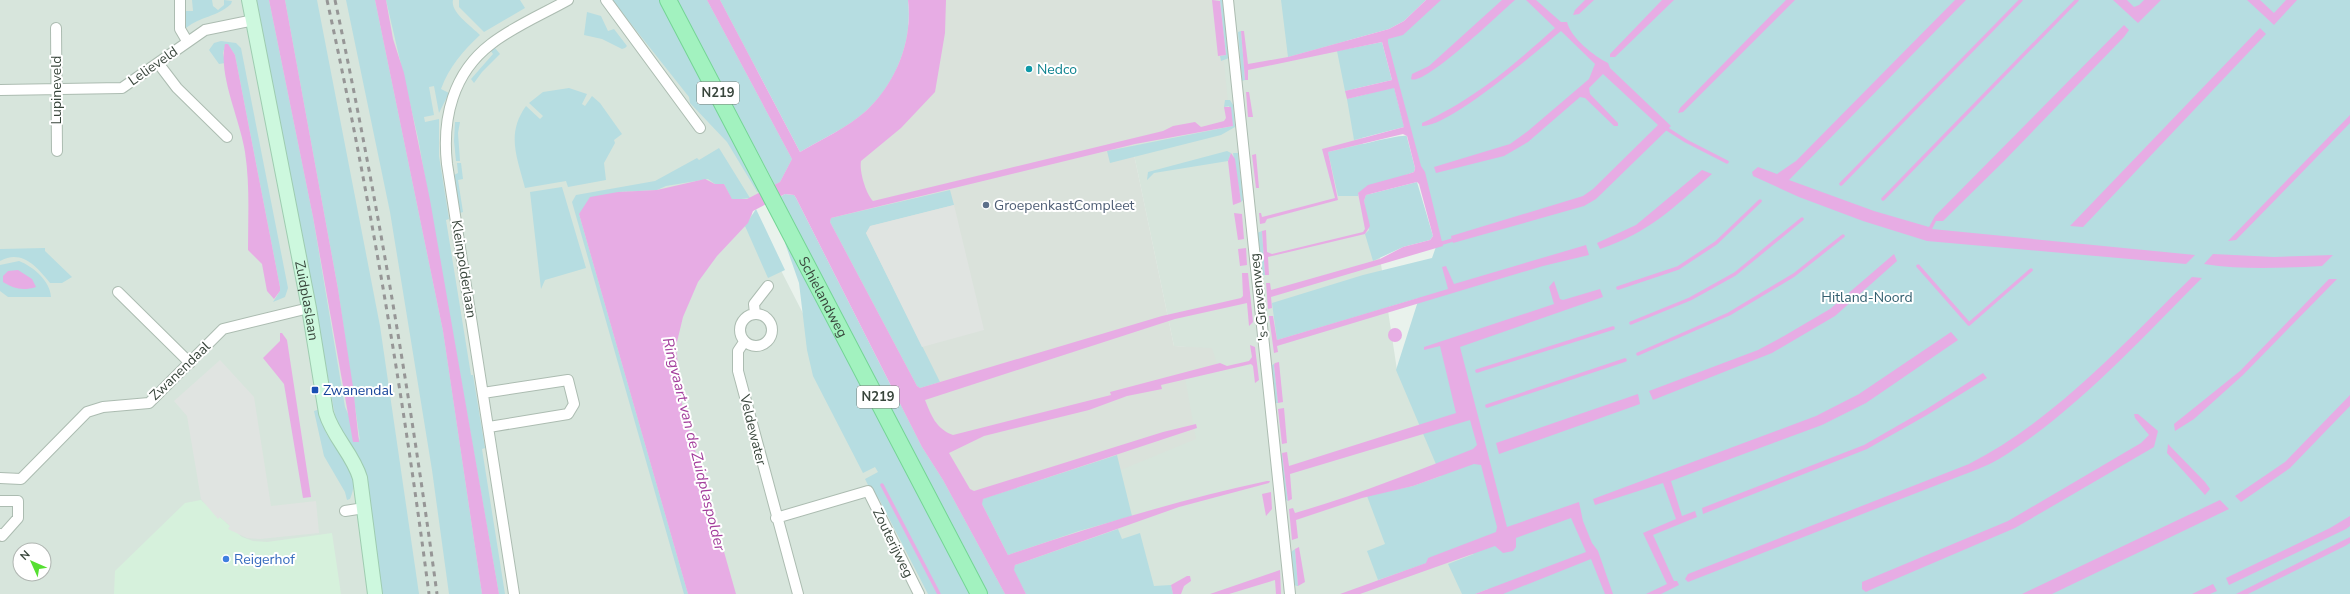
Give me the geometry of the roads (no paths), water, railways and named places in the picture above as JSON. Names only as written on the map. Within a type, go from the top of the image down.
[{"type":"main road","name":"Schielandweg","points":[[668,0],[979,594]]},
{"type":"street","points":[[180,0],[180,30],[187,42]]},
{"type":"street","name":"Zuidplaslaan","points":[[249,0],[310,308],[326,413],[330,427],[355,462],[360,478],[375,594]]},
{"type":"street","name":"Kleinpolderlaan","points":[[514,594],[447,164],[445,134],[447,116],[459,82],[475,60],[491,44],[568,0]]},
{"type":"street","points":[[606,0],[700,128]]},
{"type":"street","name":"'s-Gravenweg","points":[[1228,0],[1290,594]]},
{"type":"street","name":"Lelieveld","points":[[0,90],[122,88],[205,30],[254,20]]},
{"type":"street","name":"Lupineveld","points":[[56,28],[57,152]]},
{"type":"street","points":[[158,63],[177,88],[227,137]]},
{"type":"street","points":[[744,342],[750,346],[762,346],[771,338],[773,332],[769,320],[764,316],[755,314],[754,304],[768,286]]},
{"type":"street","points":[[118,292],[190,363]]},
{"type":"street","name":"Zwanendaal","points":[[0,478],[21,479],[87,412],[103,407],[149,403],[223,329],[310,308]]},
{"type":"street","name":"Veldewater","points":[[755,314],[747,317],[740,326],[741,337],[744,342],[738,351],[738,371],[776,518],[798,594]]},
{"type":"street","points":[[483,393],[568,380],[574,404],[568,414],[489,427]]},
{"type":"street","name":"Zouterijweg","points":[[776,518],[868,491],[919,594]]},
{"type":"street","points":[[0,501],[18,501],[18,518],[2,536],[0,534]]},
{"type":"street","points":[[345,511],[364,508]]},
{"type":"waterway","points":[[1841,184],[2021,0]]},
{"type":"waterway","points":[[1883,199],[2077,0]]},
{"type":"waterway","points":[[1664,127],[1686,141],[1727,162]]},
{"type":"waterway","points":[[1618,288],[1678,268],[1716,243],[1760,201]]},
{"type":"waterway","points":[[1631,323],[1690,299],[1735,274],[1802,219]]},
{"type":"waterway","points":[[1638,354],[1729,314],[1794,275],[1843,236]]},
{"type":"waterway","points":[[1439,244],[1456,239]]},
{"type":"waterway","points":[[1918,266],[1969,324],[2031,270]]},
{"type":"waterway","points":[[1477,371],[1613,328]]},
{"type":"waterway","points":[[1487,406],[1625,360]]},
{"type":"waterway","points":[[882,485],[939,594]]},
{"type":"railway","points":[[327,0],[343,74],[397,370],[429,594]]},
{"type":"railway","points":[[335,0],[365,148],[392,296],[416,445],[437,594]]},
{"type":"place","name":"Nedco","points":[[1029,69]]},
{"type":"place","name":"GroepenkastCompleet","points":[[986,205]]},
{"type":"place","name":"Zwanendal","points":[[315,390]]},
{"type":"place","name":"Reigerhof","points":[[226,559]]},
{"type":"park label","name":"Hitland-Noord","points":[[1867,297]]},
{"type":"water label","name":"Ringvaart van de Zuidplaspolder","points":[[694,444]]}]
